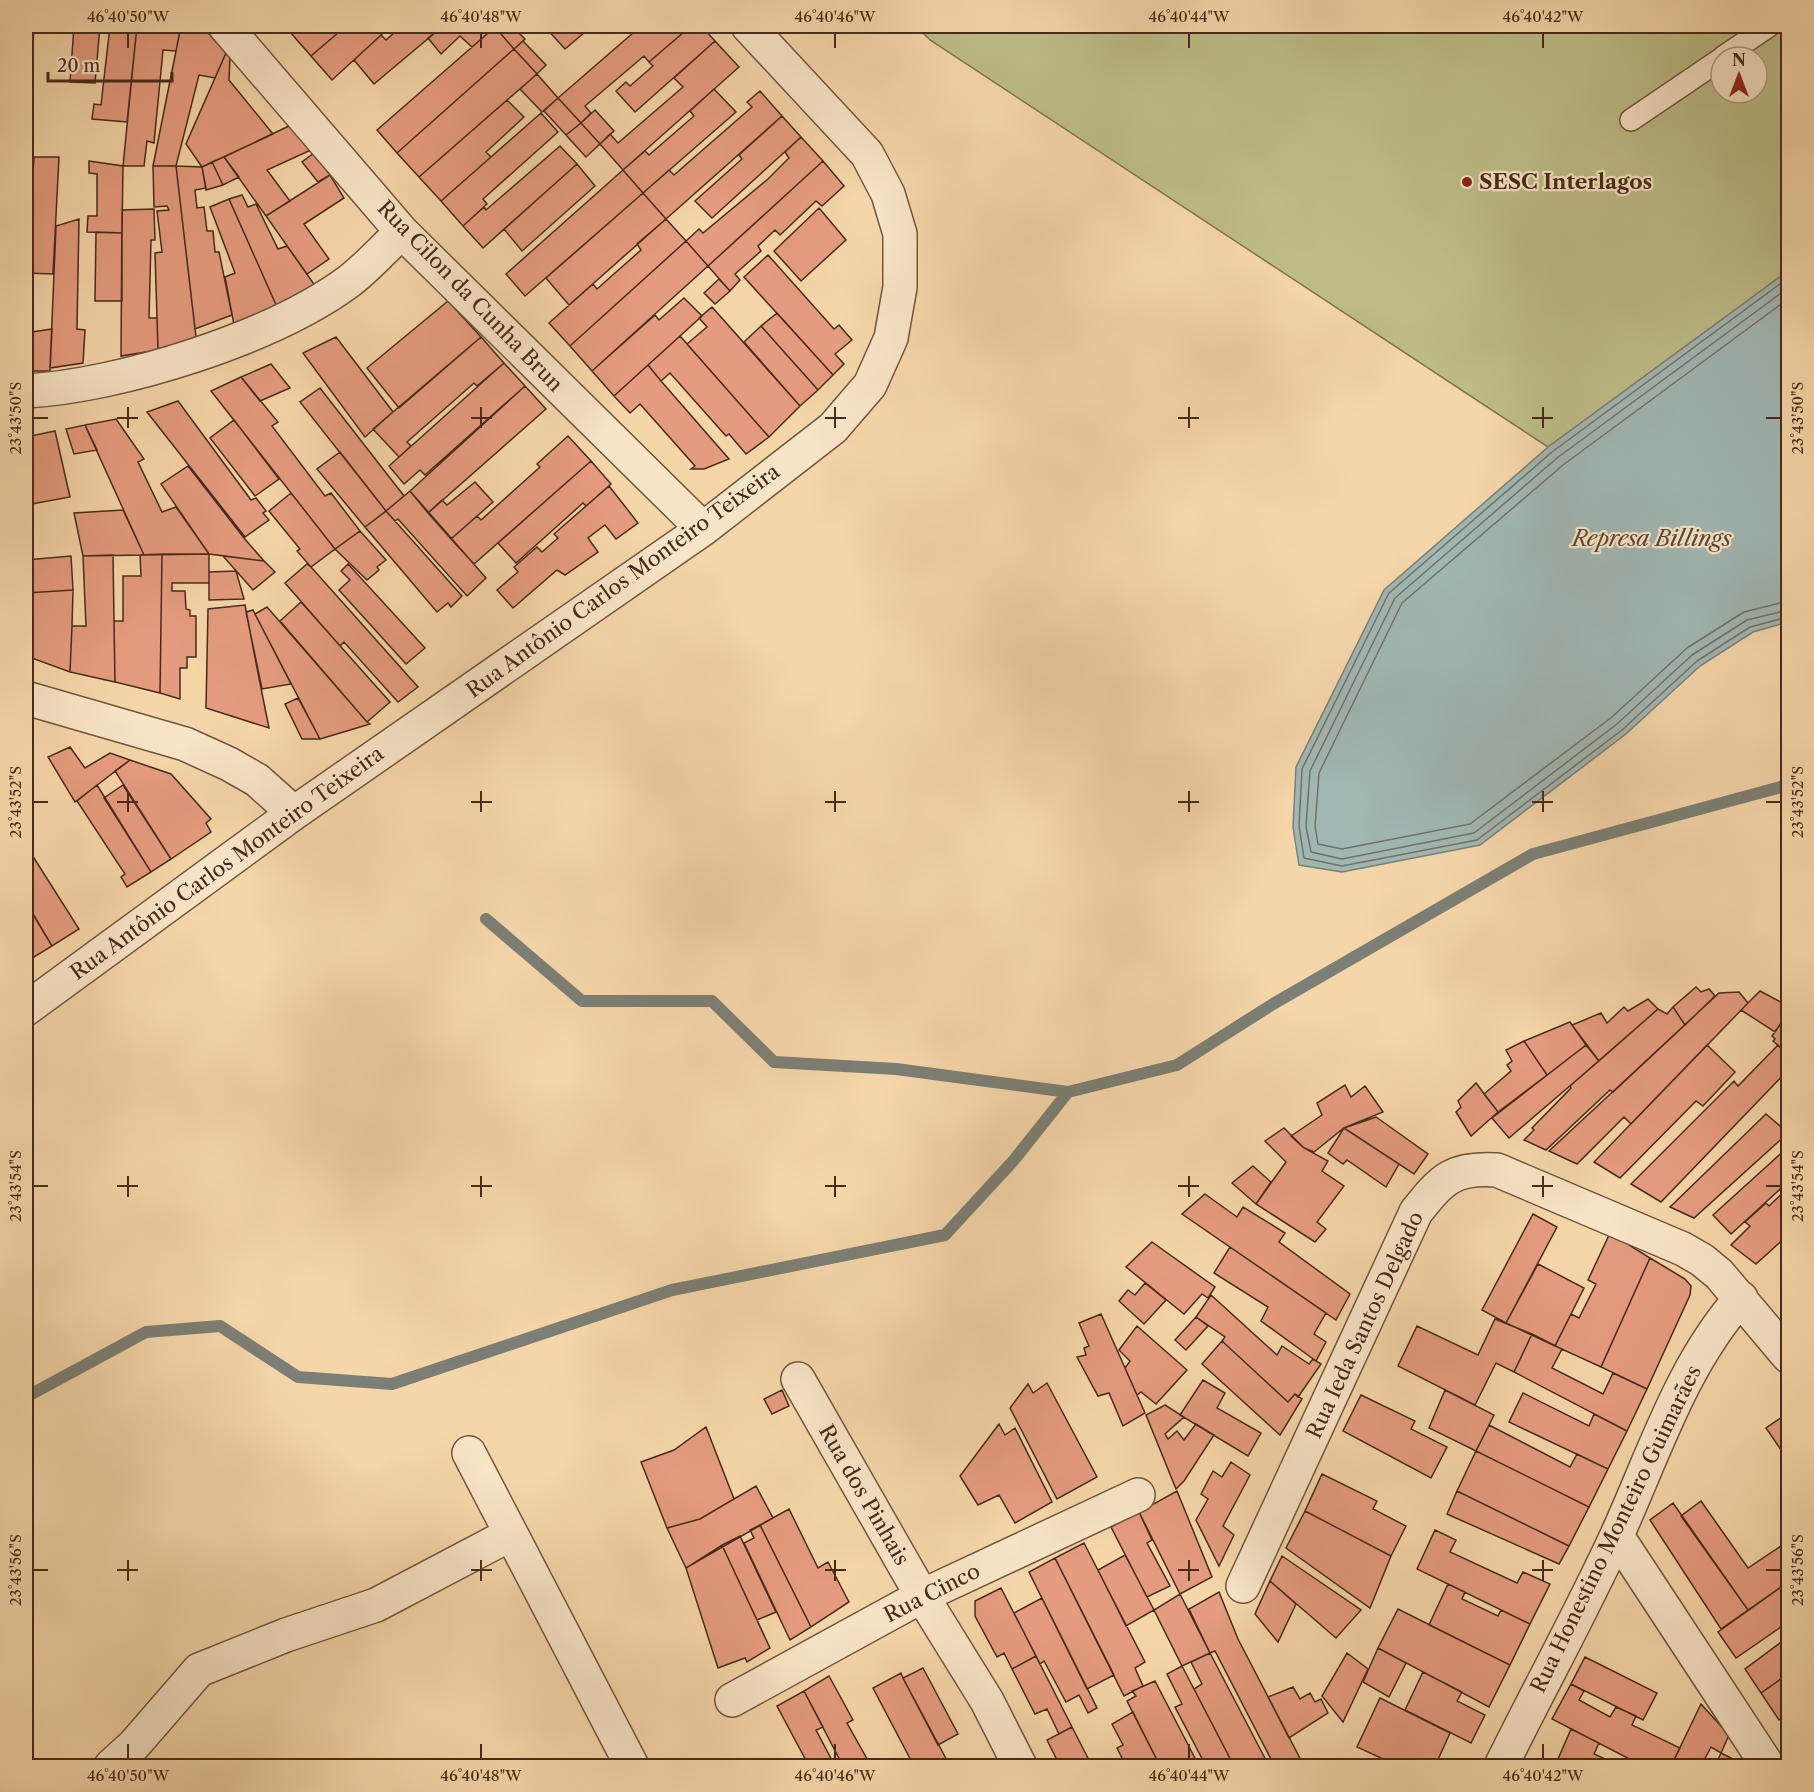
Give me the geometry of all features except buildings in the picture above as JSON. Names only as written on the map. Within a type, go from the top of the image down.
[{"type":"street","name":"Rua Cilon da Cunha Brun","points":[[225,26],[402,232],[703,529]]},
{"type":"street","name":"Rua Antônio Carlos Monteiro Teixeira","points":[[26,1009],[294,813],[703,529],[833,428],[870,385],[891,339],[900,287],[900,234],[888,194],[867,154],[748,26]]},
{"type":"street","points":[[26,391],[100,381],[186,357],[261,329],[309,306],[349,281],[402,232]]},
{"type":"street","points":[[26,698],[185,744],[257,780],[294,813]]},
{"type":"street","name":"Rua Ieda Santos Delgado","points":[[1243,1586],[1416,1212],[1434,1188],[1452,1174],[1473,1168],[1497,1170],[1683,1249],[1719,1274],[1788,1356]]},
{"type":"street","name":"Rua Honestino Monteiro Guimarães","points":[[1501,1767],[1617,1536],[1673,1405],[1723,1319],[1741,1299]]},
{"type":"street","name":"Rua dos Pinhais","points":[[798,1379],[922,1596],[987,1701],[1020,1767]]},
{"type":"street","points":[[469,1453],[632,1767]]},
{"type":"street","name":"Rua Cinco","points":[[732,1700],[922,1596],[1138,1495]]},
{"type":"street","points":[[111,1767],[134,1745],[199,1670],[286,1635],[376,1605],[511,1534]]},
{"type":"street","points":[[1617,1536],[1768,1767]]},
{"type":"lane","points":[[1741,45],[1769,26]]},
{"type":"lane","points":[[1631,120],[1709,67]]},
{"type":"green space","name":"SESC Interlagos","points":[[916,26],[1788,26],[1788,271],[1548,447],[930,40]]},
{"type":"water","name":"Represa Billings","points":[[1788,271],[1788,622],[1753,632],[1700,666],[1626,734],[1480,845],[1342,872],[1299,865],[1293,827],[1296,767],[1384,590],[1548,447]]},
{"type":"waterway","points":[[26,1397],[146,1332],[220,1326],[298,1377],[392,1384],[672,1290],[945,1235],[1014,1160],[1068,1092],[1177,1065],[1273,1004],[1533,854],[1788,785]]},
{"type":"waterway","points":[[486,919],[582,1001],[712,1001],[774,1062],[896,1069],[1068,1092]]},
{"type":"place","name":"SESC Interlagos","points":[[1467,182]]}]
